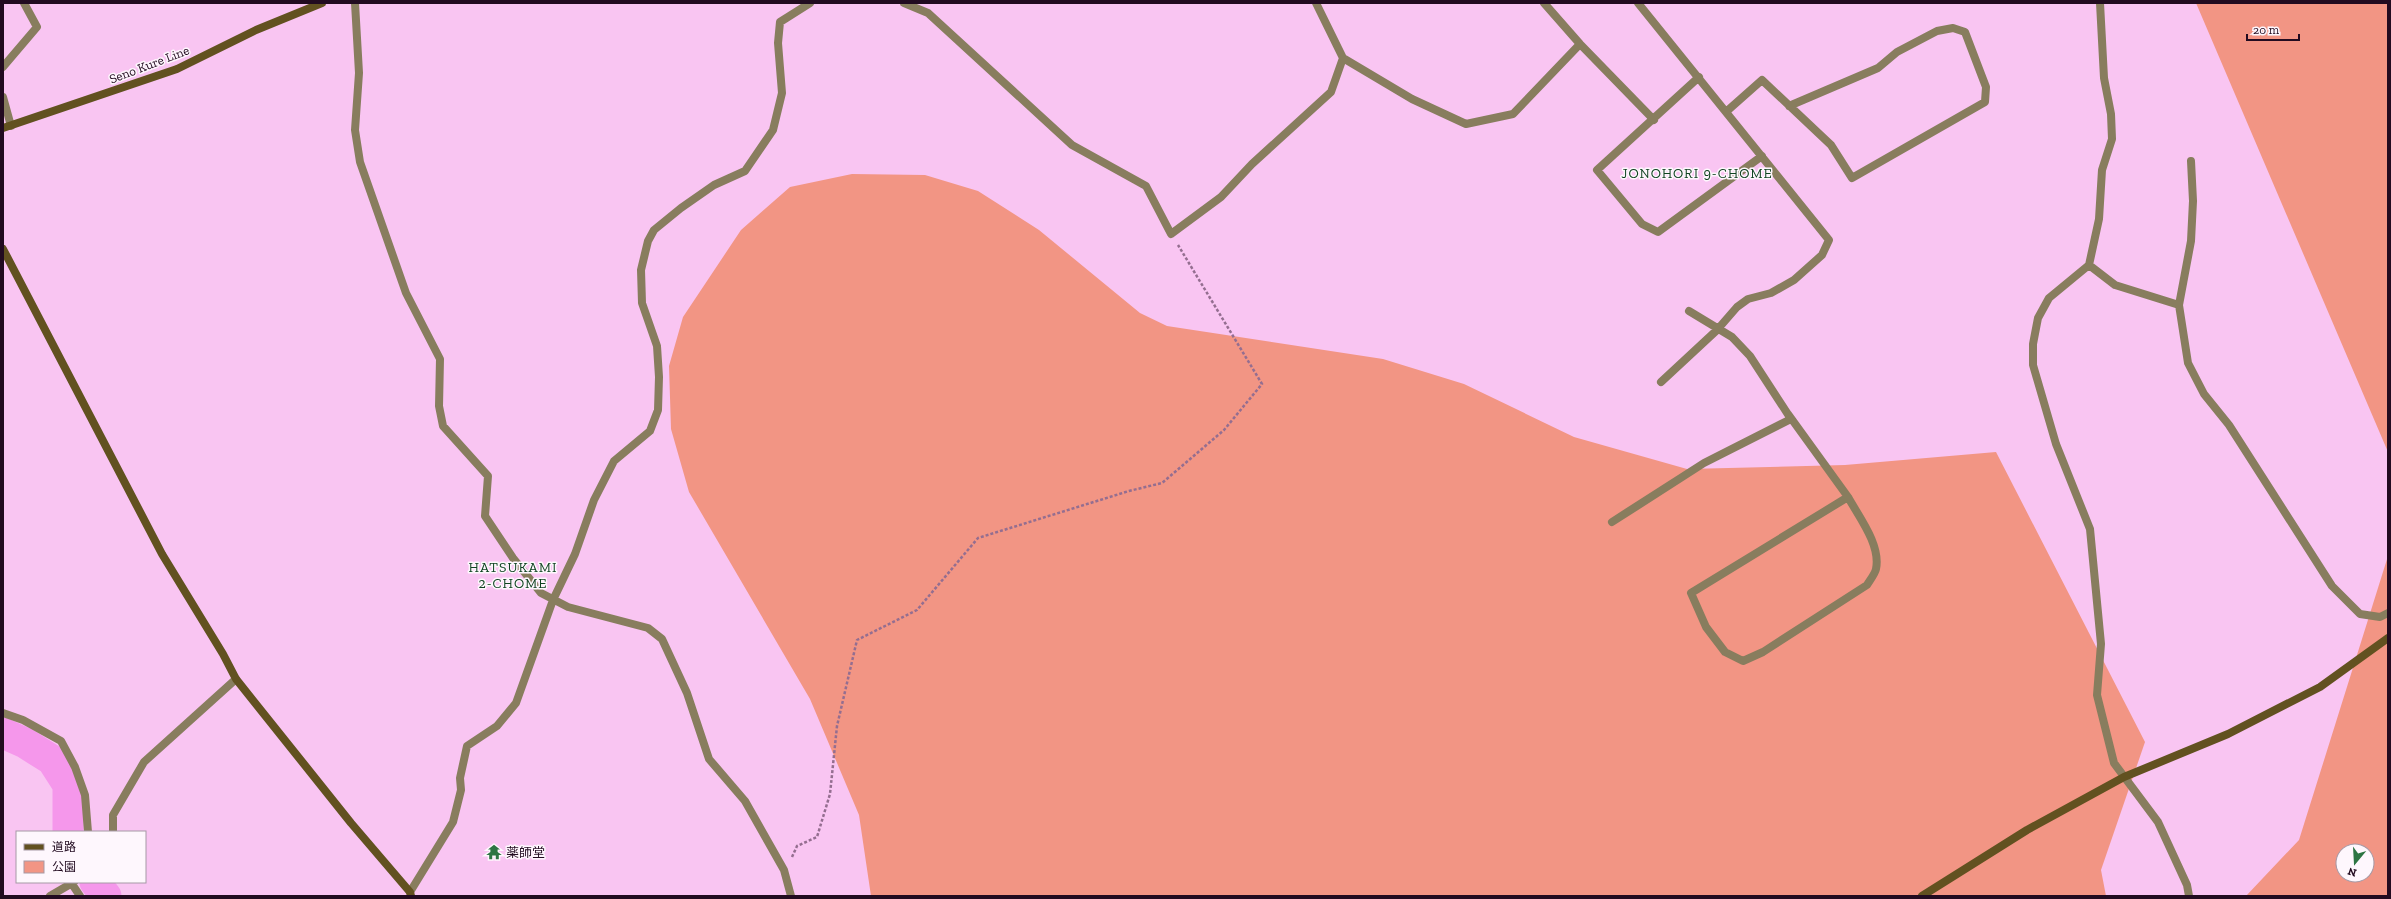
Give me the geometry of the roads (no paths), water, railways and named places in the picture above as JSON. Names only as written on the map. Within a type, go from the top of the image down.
[{"type":"street","points":[[3,67],[37,27],[24,3]]},
{"type":"street","name":"Seno Kure Line","points":[[7,127],[177,69],[256,30],[322,3]]},
{"type":"street","points":[[355,3],[359,73],[355,130],[360,162],[406,293],[440,359],[440,406],[443,426],[488,476],[485,516],[512,558],[541,592],[568,607],[648,628],[662,639],[687,693],[709,759],[745,801],[784,870],[791,896]]},
{"type":"street","points":[[3,249],[162,554],[223,654],[236,679],[346,817],[410,894],[453,822],[461,790],[460,778],[467,746],[497,726],[516,703],[553,600],[575,554],[594,500],[614,461],[650,431],[658,410],[657,346],[642,303],[641,270],[648,241],[654,230],[681,208],[714,185],[745,171],[773,130],[782,93],[778,43],[780,22],[810,3]]},
{"type":"street","points":[[904,3],[928,13],[1072,146],[1146,186],[1172,234],[1221,196],[1252,164],[1331,92],[1343,58]]},
{"type":"street","points":[[1316,3],[1343,58],[1412,99],[1466,124],[1513,114],[1580,44]]},
{"type":"street","points":[[1544,3],[1580,44],[1654,120]]},
{"type":"street","points":[[1638,3],[1700,77],[1829,240],[1822,255],[1794,280],[1771,292],[1748,299],[1737,307],[1717,330],[1661,382]]},
{"type":"street","points":[[2100,3],[2104,78],[2111,114],[2112,139],[2102,170],[2099,219],[2089,265],[2049,298],[2038,318],[2033,344],[2033,365],[2056,444],[2090,529],[2102,644],[2097,695],[2114,763],[2158,822],[2187,885],[2189,896]]},
{"type":"street","points":[[1727,111],[1762,80],[1789,106],[1831,145],[1852,178],[1985,102],[1986,88],[1965,32],[1953,28],[1937,31],[1897,52],[1878,68],[1789,106]]},
{"type":"street","points":[[1700,77],[1654,120],[1596,170],[1642,224],[1658,232],[1762,156]]},
{"type":"street","points":[[3,97],[7,127]]},
{"type":"street","points":[[2191,161],[2193,201],[2191,241],[2179,305],[2188,363],[2204,394],[2229,425],[2332,586],[2360,614],[2380,617],[2388,613]]},
{"type":"street","points":[[2089,265],[2115,285],[2179,305]]},
{"type":"street","points":[[1689,311],[1717,330],[1732,337],[1750,356],[1790,419]]},
{"type":"street","points":[[1790,419],[1784,409],[1848,497],[1872,541],[1876,557],[1876,569],[1867,585],[1763,652],[1743,660],[1725,652],[1706,627],[1692,593],[1848,497]]},
{"type":"street","points":[[1612,522],[1704,463],[1790,419]]},
{"type":"street","points":[[1922,896],[2027,830],[2124,777],[2228,734],[2320,687],[2388,638]]},
{"type":"street","points":[[113,831],[112,815],[144,762],[236,679]]},
{"type":"street","points":[[3,712],[24,720],[61,741],[75,767],[85,795],[88,831]]},
{"type":"street","points":[[50,896],[73,883],[80,896]]},
{"type":"waterway","points":[[3,733],[25,743],[52,760],[68,785],[68,831]]},
{"type":"waterway","points":[[96,883],[106,896]]},
{"type":"place","name":"薬師堂","points":[[494,852]]},
{"type":"district","name":"JONOHORI 9-CHOME","points":[[1697,173]]},
{"type":"district","name":"HATSUKAMI 2-CHOME","points":[[513,576]]}]
